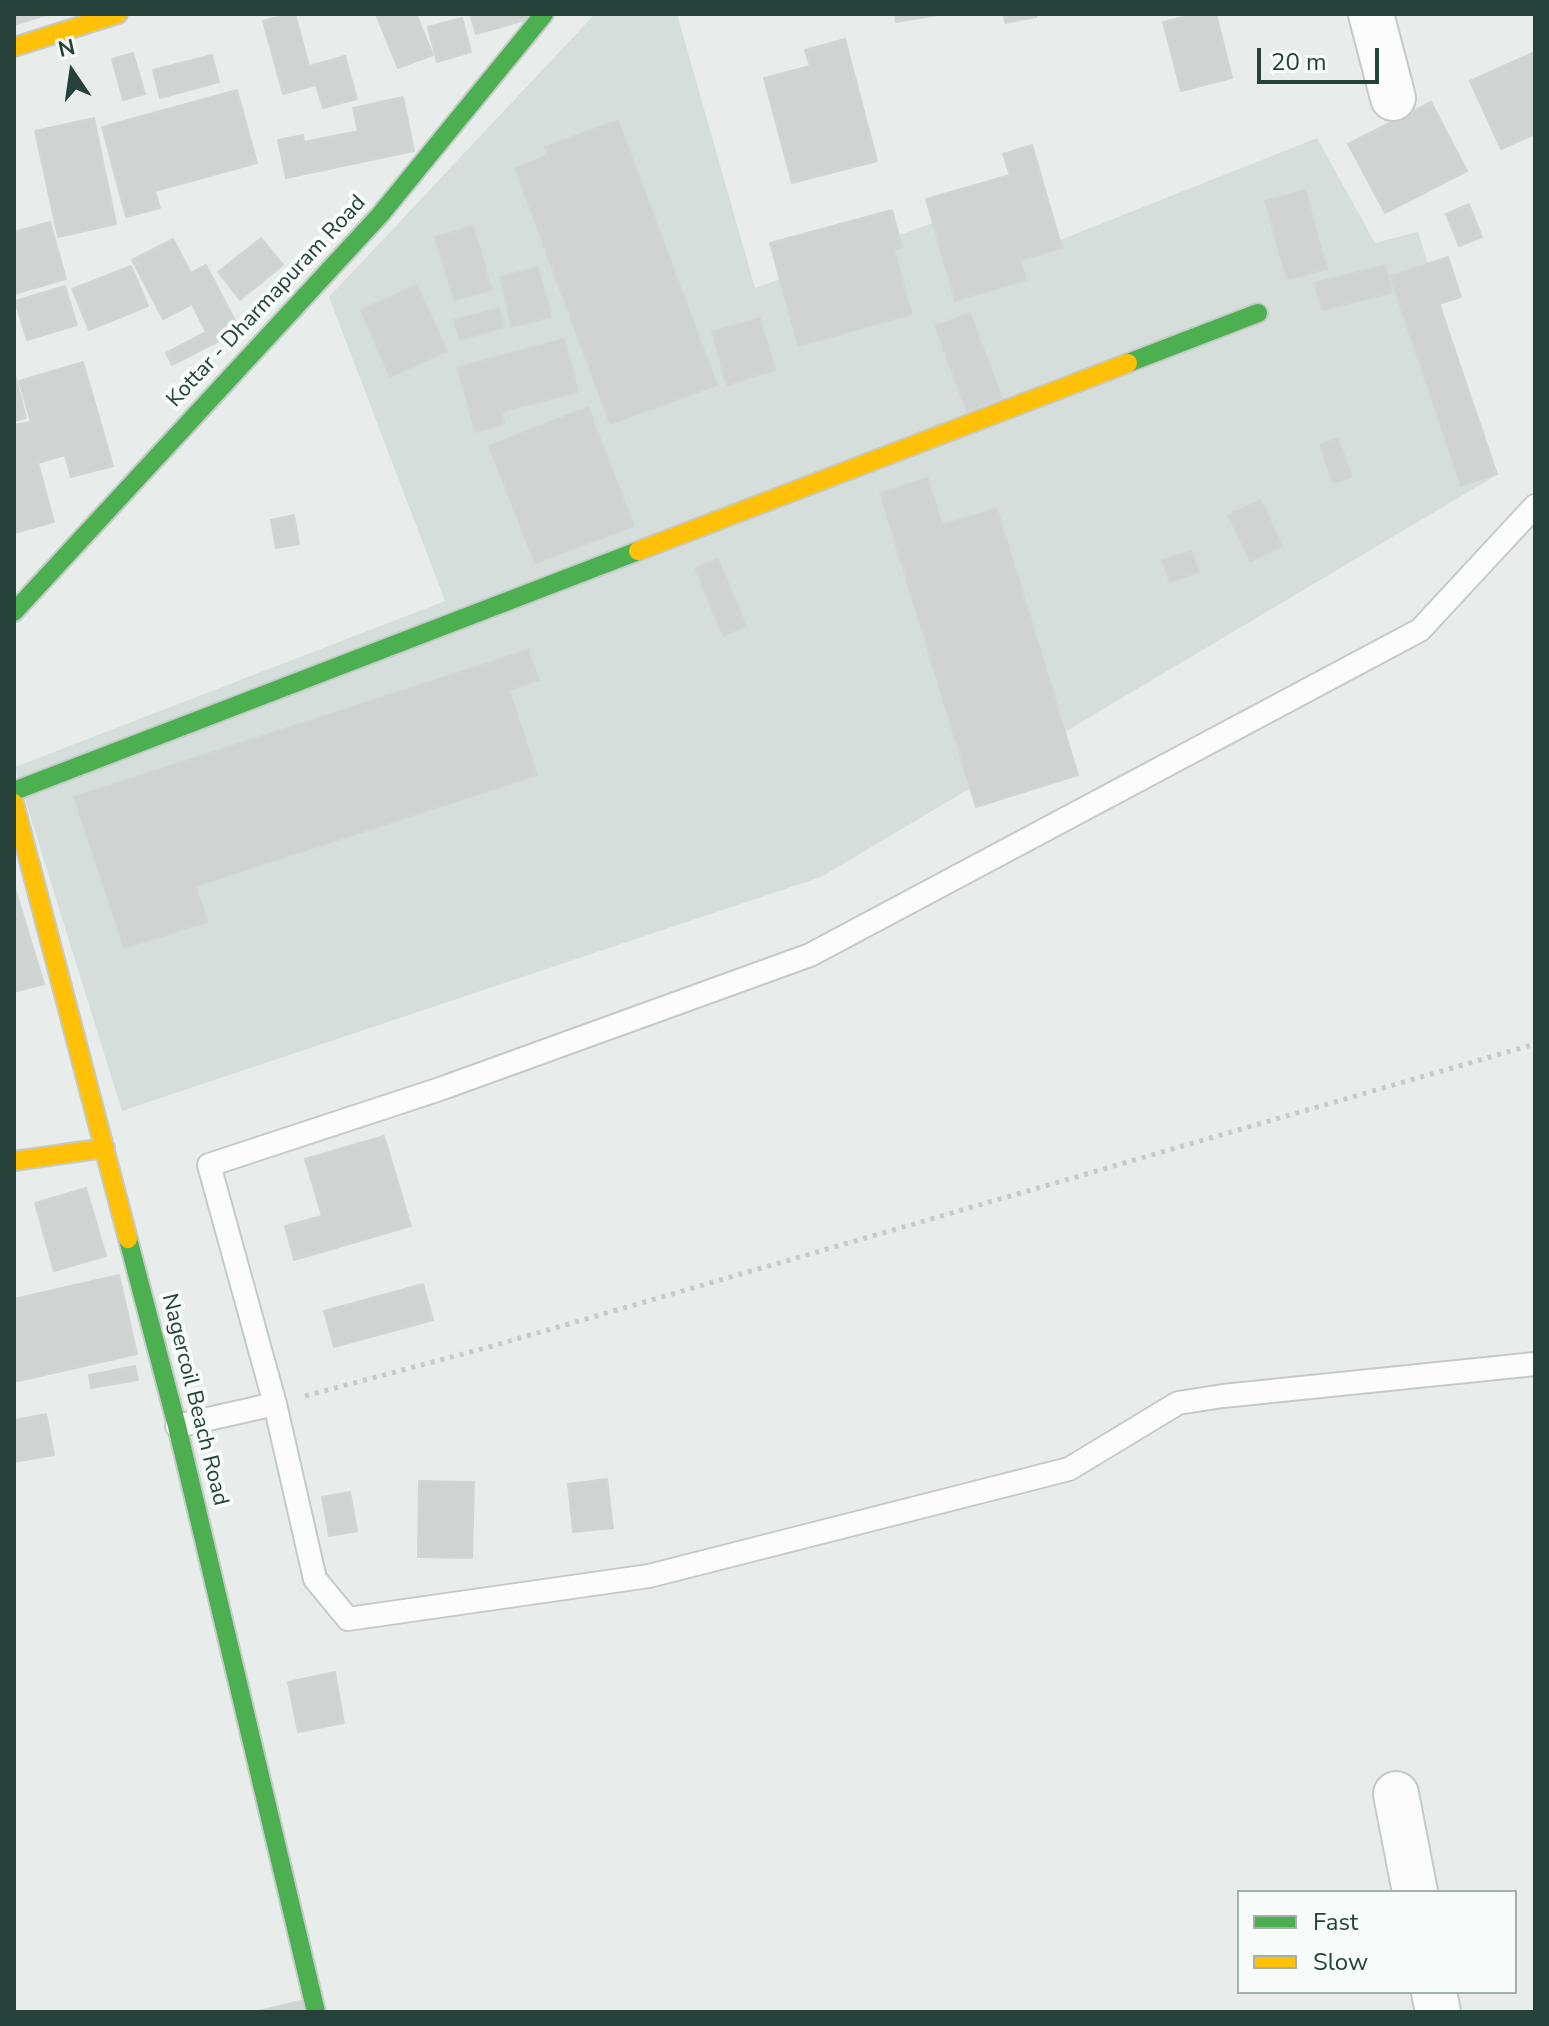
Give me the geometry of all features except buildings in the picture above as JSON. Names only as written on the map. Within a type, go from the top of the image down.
[{"type":"main road","points":[[14,47],[118,14]]},
{"type":"main road","name":"Kottar - Dharmapuram Road","points":[[14,612],[380,215],[544,14]]},
{"type":"main road","points":[[14,791],[1258,313]]},
{"type":"main road","name":"Nagercoil Beach Road","points":[[14,803],[177,1426],[316,2012]]},
{"type":"main road","points":[[14,1161],[105,1148]]},
{"type":"street","points":[[1371,14],[1393,98]]},
{"type":"street","points":[[1396,1794],[1415,1890]]},
{"type":"lane","points":[[1535,506],[1420,630],[810,955],[440,1089],[209,1165],[275,1404],[315,1579],[348,1619],[649,1576],[1069,1469],[1178,1403],[1535,1364]]},
{"type":"lane","points":[[177,1426],[275,1404]]},
{"type":"path","points":[[275,1404],[489,1347],[1535,1044]]},
{"type":"shaded area","points":[[595,14],[677,14],[755,288],[1028,188],[1045,246],[1317,138],[1375,243],[1418,232],[1495,476],[821,877],[122,1111],[15,767],[445,601],[329,297]]},
{"type":"traffic: fast","points":[[14,612],[380,215],[544,14]]},
{"type":"traffic: fast","points":[[1128,363],[1258,313]]},
{"type":"traffic: fast","points":[[14,791],[638,551]]},
{"type":"traffic: fast","points":[[128,1239],[177,1426],[316,2012]]},
{"type":"traffic: slow","points":[[14,47],[118,14]]},
{"type":"traffic: slow","points":[[638,551],[1128,363]]},
{"type":"traffic: slow","points":[[14,803],[128,1239]]},
{"type":"traffic: slow","points":[[14,1161],[105,1148]]}]
